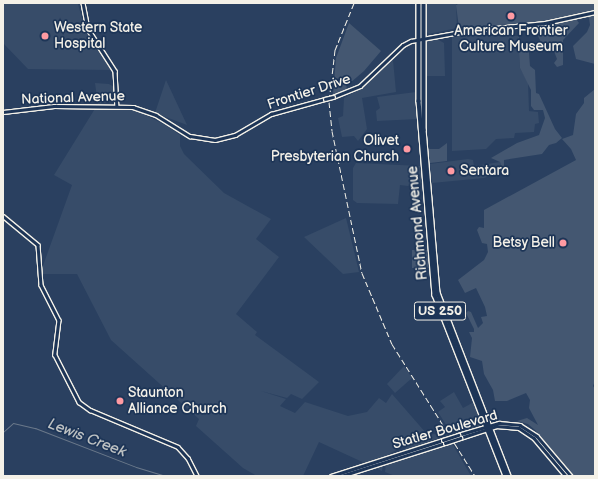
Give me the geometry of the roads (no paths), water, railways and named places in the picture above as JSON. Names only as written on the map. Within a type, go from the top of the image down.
[{"type":"main road","points":[[83,3],[88,29],[115,71],[117,106]]},
{"type":"main road","name":"Richmond Avenue","points":[[419,3],[419,109],[435,295],[506,476]]},
{"type":"main road","name":"Richmond Avenue","points":[[424,3],[424,130],[438,293],[487,427],[509,476]]},
{"type":"main road","name":"Frontier Drive","points":[[185,134],[205,140],[224,139],[238,134],[271,114],[333,97],[359,87],[403,45],[419,39],[540,23],[595,12]]},
{"type":"main road","name":"National Avenue","points":[[3,112],[38,107],[117,106],[148,111],[185,134]]},
{"type":"main road","points":[[3,216],[38,245],[41,285],[59,322],[55,355],[79,402],[90,410],[178,447],[188,458],[197,476]]},
{"type":"main road","name":"Statler Boulevard","points":[[341,476],[487,427],[508,423],[528,429],[571,476]]},
{"type":"main road","name":"Statler Boulevard","points":[[487,427],[508,426],[525,432],[566,476]]},
{"type":"main road","name":"Statler Boulevard","points":[[331,476],[444,441]]},
{"type":"waterway","name":"Lewis Creek","points":[[3,432],[13,423],[35,428],[136,467],[166,476]]},
{"type":"railway","points":[[354,3],[335,50],[329,102],[332,131],[362,273],[392,344],[475,476]]},
{"type":"place","name":"American Frontier Culture Museum","points":[[511,16]]},
{"type":"place","name":"Western State Hospital","points":[[45,36]]},
{"type":"place","name":"Olivet Presbyterian Church","points":[[407,149]]},
{"type":"place","name":"Sentara","points":[[451,171]]},
{"type":"place","name":"Betsy Bell","points":[[563,243]]},
{"type":"place","name":"Staunton Alliance Church","points":[[120,401]]}]
